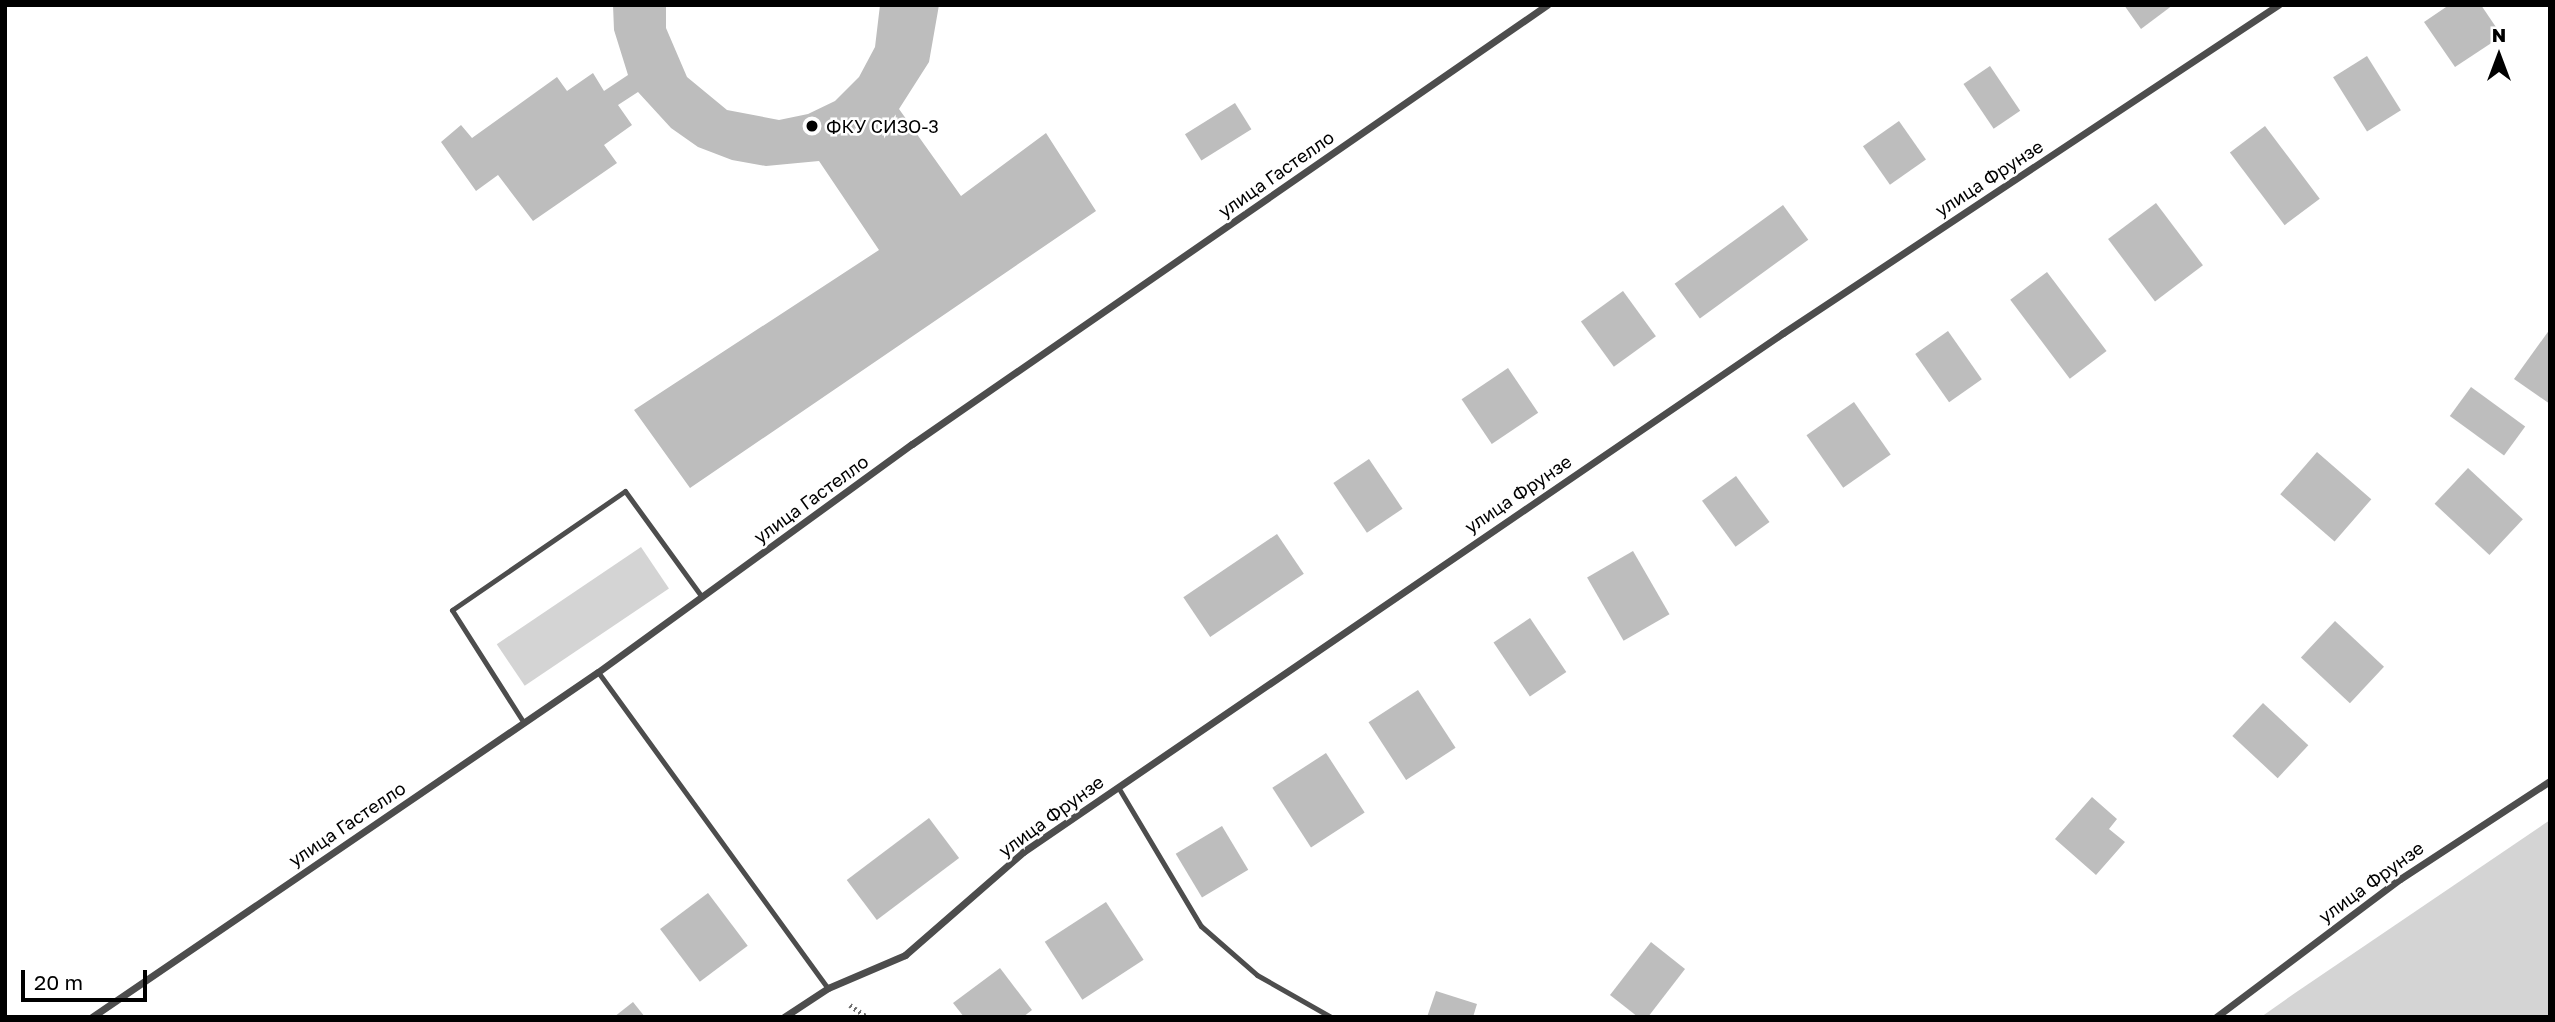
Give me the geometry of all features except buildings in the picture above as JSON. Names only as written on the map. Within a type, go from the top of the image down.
[{"type":"street","name":"улица Гастелло","points":[[92,1017],[598,672],[912,444],[1547,5]]},
{"type":"street","name":"улица Фрунзе","points":[[784,1017],[828,988],[905,956],[1023,852],[1783,333],[2278,5]]},
{"type":"street","name":"улица Фрунзе","points":[[2216,1017],[2400,878],[2550,781]]},
{"type":"lane","points":[[524,723],[452,610],[625,491],[702,597]]},
{"type":"lane","points":[[598,672],[828,988]]},
{"type":"lane","points":[[1118,787],[1201,926],[1257,975],[1331,1017]]},
{"type":"shaded area","points":[[641,547],[669,588],[525,686],[497,644]]},
{"type":"shaded area","points":[[2550,820],[2550,1017],[2261,1017],[2295,993]]},
{"type":"place","name":"ФКУ СИЗО-3","points":[[812,126]]}]
